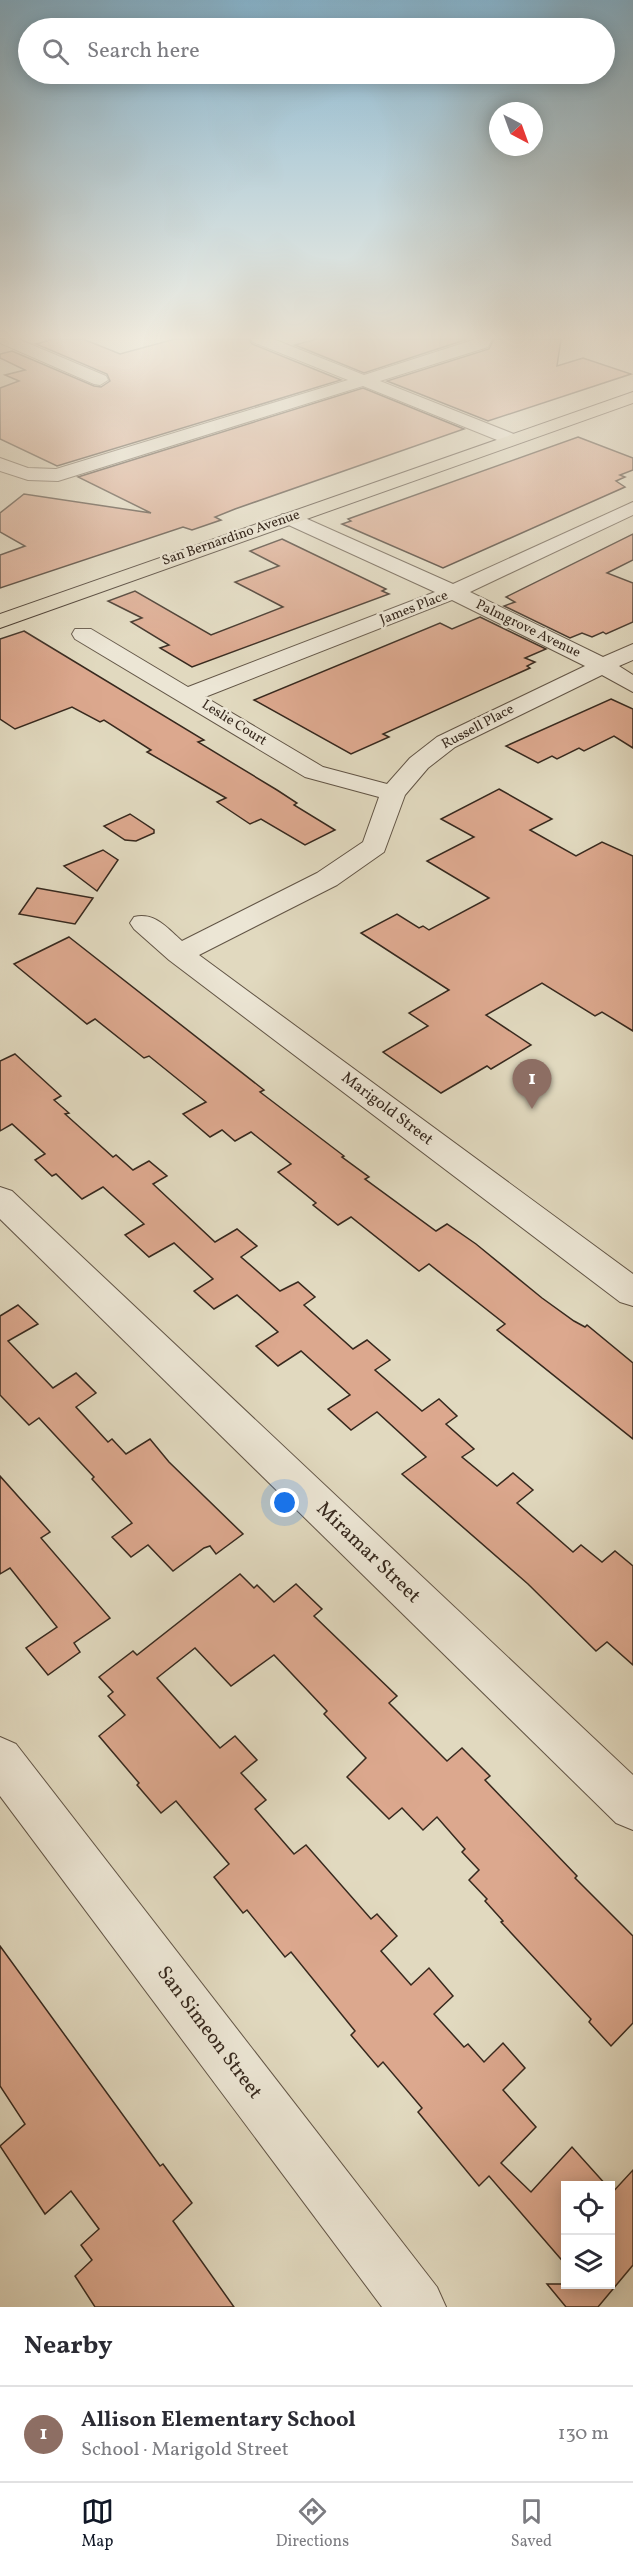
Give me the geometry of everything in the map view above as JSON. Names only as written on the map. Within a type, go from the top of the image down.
[{"type":"main road","name":"San Bernardino Avenue","points":[[0,621],[494,447]]},
{"type":"street","points":[[0,464],[14,471],[38,477],[58,475],[148,447]]},
{"type":"street","name":"James Place","points":[[189,695],[453,592],[633,508]]},
{"type":"street","name":"Palmgrove Avenue","points":[[289,518],[453,592],[603,666],[633,685]]},
{"type":"street","name":"Leslie Court","points":[[83,634],[189,695],[314,772],[393,793]]},
{"type":"street","name":"Russell Place","points":[[179,954],[327,879],[375,846],[393,793],[419,763],[446,742],[487,719],[633,651]]},
{"type":"street","name":"Marigold Street","points":[[144,922],[179,954],[633,1293]]},
{"type":"street","name":"Miramar Street","points":[[0,1199],[633,1807]]},
{"type":"street","name":"San Simeon Street","points":[[0,1759],[417,2307]]},
{"type":"building","points":[[16,447],[121,447],[57,466]]},
{"type":"building","points":[[175,447],[413,447],[235,509],[215,517],[221,520],[192,530],[183,527],[0,588],[0,555],[25,546],[0,532],[0,513],[24,494],[151,513],[78,477]]},
{"type":"building","points":[[551,447],[603,447],[633,458],[633,470],[620,475],[625,477],[616,481],[625,487],[443,568],[342,524],[351,521],[348,519]]},
{"type":"building","points":[[633,534],[633,560],[607,573],[633,583],[633,622],[606,634],[603,632],[592,637],[582,633],[570,638],[504,606],[515,602],[506,597]]},
{"type":"building","points":[[282,539],[386,589],[382,591],[389,594],[192,667],[160,648],[169,645],[131,622],[142,618],[108,601],[135,591],[211,635],[283,607],[235,582],[279,566],[250,551]]},
{"type":"building","points":[[480,617],[546,649],[525,658],[535,662],[527,666],[530,668],[383,734],[389,737],[351,754],[254,700],[440,623],[452,629]]},
{"type":"building","points":[[24,631],[204,740],[198,742],[277,790],[297,803],[294,805],[335,830],[305,845],[261,819],[250,824],[217,802],[226,798],[147,752],[151,750],[104,720],[100,722],[72,707],[15,729],[0,719],[0,639]]},
{"type":"building","points":[[611,699],[633,709],[633,748],[614,736],[584,751],[579,748],[557,759],[552,756],[538,763],[506,746]]},
{"type":"building","points":[[499,789],[552,819],[530,830],[576,856],[602,842],[633,856],[633,1031],[602,1012],[595,1016],[542,983],[486,1015],[531,1045],[491,1069],[487,1066],[441,1093],[383,1052],[428,1026],[409,1013],[449,990],[361,933],[397,914],[419,928],[423,926],[429,930],[489,898],[427,861],[474,837],[441,819]]},
{"type":"building","points":[[130,814],[154,830],[154,833],[136,841],[125,840],[104,826]]},
{"type":"building","points":[[103,850],[118,860],[97,891],[64,866]]},
{"type":"building","points":[[37,888],[93,898],[75,924],[19,914]]},
{"type":"building","points":[[69,937],[264,1090],[260,1092],[369,1177],[365,1179],[436,1231],[447,1224],[476,1244],[542,1298],[574,1321],[585,1327],[587,1325],[633,1363],[633,1439],[497,1330],[505,1324],[429,1264],[419,1271],[351,1217],[338,1225],[313,1205],[316,1203],[278,1172],[291,1164],[251,1132],[235,1141],[222,1130],[210,1137],[183,1114],[206,1102],[149,1056],[144,1058],[95,1019],[87,1024],[14,964]]},
{"type":"building","points":[[15,1054],[61,1096],[54,1100],[69,1113],[65,1114],[113,1157],[116,1155],[133,1170],[149,1161],[167,1176],[153,1184],[215,1242],[237,1229],[257,1246],[241,1257],[280,1291],[298,1282],[315,1297],[304,1305],[353,1349],[367,1340],[390,1360],[375,1370],[422,1411],[439,1399],[457,1416],[446,1424],[474,1449],[462,1457],[497,1486],[513,1473],[533,1490],[517,1503],[573,1552],[581,1545],[602,1562],[615,1551],[633,1566],[633,1665],[607,1642],[596,1651],[528,1584],[402,1474],[426,1457],[377,1412],[351,1430],[328,1409],[350,1395],[301,1351],[278,1366],[256,1346],[278,1332],[237,1295],[214,1309],[194,1291],[213,1279],[174,1243],[149,1257],[125,1235],[144,1224],[103,1187],[82,1199],[56,1174],[52,1176],[35,1160],[45,1154],[12,1124],[0,1131],[0,1061]]},
{"type":"building","points":[[18,1305],[38,1324],[8,1341],[53,1388],[76,1373],[96,1393],[76,1407],[108,1442],[112,1439],[126,1454],[150,1439],[169,1462],[243,1534],[216,1554],[210,1546],[204,1548],[173,1571],[148,1545],[131,1557],[112,1537],[132,1523],[92,1479],[94,1477],[39,1418],[29,1425],[0,1395],[0,1316]]},
{"type":"building","points":[[0,1476],[50,1532],[41,1538],[110,1618],[74,1643],[80,1652],[48,1675],[26,1648],[57,1627],[10,1568],[0,1574]]},
{"type":"building","points":[[240,1574],[254,1588],[257,1585],[274,1602],[296,1584],[322,1609],[314,1616],[397,1696],[389,1703],[447,1761],[462,1748],[490,1776],[485,1780],[577,1876],[575,1878],[633,1936],[633,2023],[611,2046],[589,2022],[591,2019],[501,1922],[503,1921],[485,1901],[487,1899],[469,1880],[479,1870],[462,1852],[465,1849],[437,1817],[423,1830],[402,1808],[389,1819],[347,1777],[366,1758],[324,1714],[327,1711],[274,1655],[231,1686],[195,1648],[157,1678],[220,1748],[235,1736],[257,1760],[241,1773],[266,1800],[255,1809],[294,1854],[306,1845],[371,1919],[377,1914],[397,1936],[381,1951],[411,1985],[429,1968],[453,1996],[434,2014],[464,2047],[468,2044],[484,2062],[503,2043],[525,2068],[503,2090],[536,2127],[501,2163],[531,2192],[572,2147],[603,2181],[561,2181],[561,2259],[489,2176],[479,2186],[418,2112],[422,2108],[383,2062],[378,2067],[351,2035],[355,2031],[291,1952],[285,1957],[247,1910],[243,1913],[214,1877],[229,1864],[176,1801],[161,1813],[99,1736],[125,1715],[108,1696],[113,1692],[99,1677],[133,1651],[137,1655]]},
{"type":"building","points":[[0,1946],[160,2166],[163,2164],[192,2203],[173,2221],[234,2307],[95,2307],[75,2276],[92,2260],[81,2245],[99,2229],[71,2191],[45,2214],[0,2146],[25,2124],[0,2086]]},
{"type":"building","points":[[633,2170],[633,2265],[615,2287],[615,2235],[615,2190]]},
{"type":"building","points":[[547,2284],[561,2284],[561,2289],[613,2289],[598,2307],[566,2307]]},
{"type":"place","name":"Allison Elementary School","points":[[532,1109]]}]
